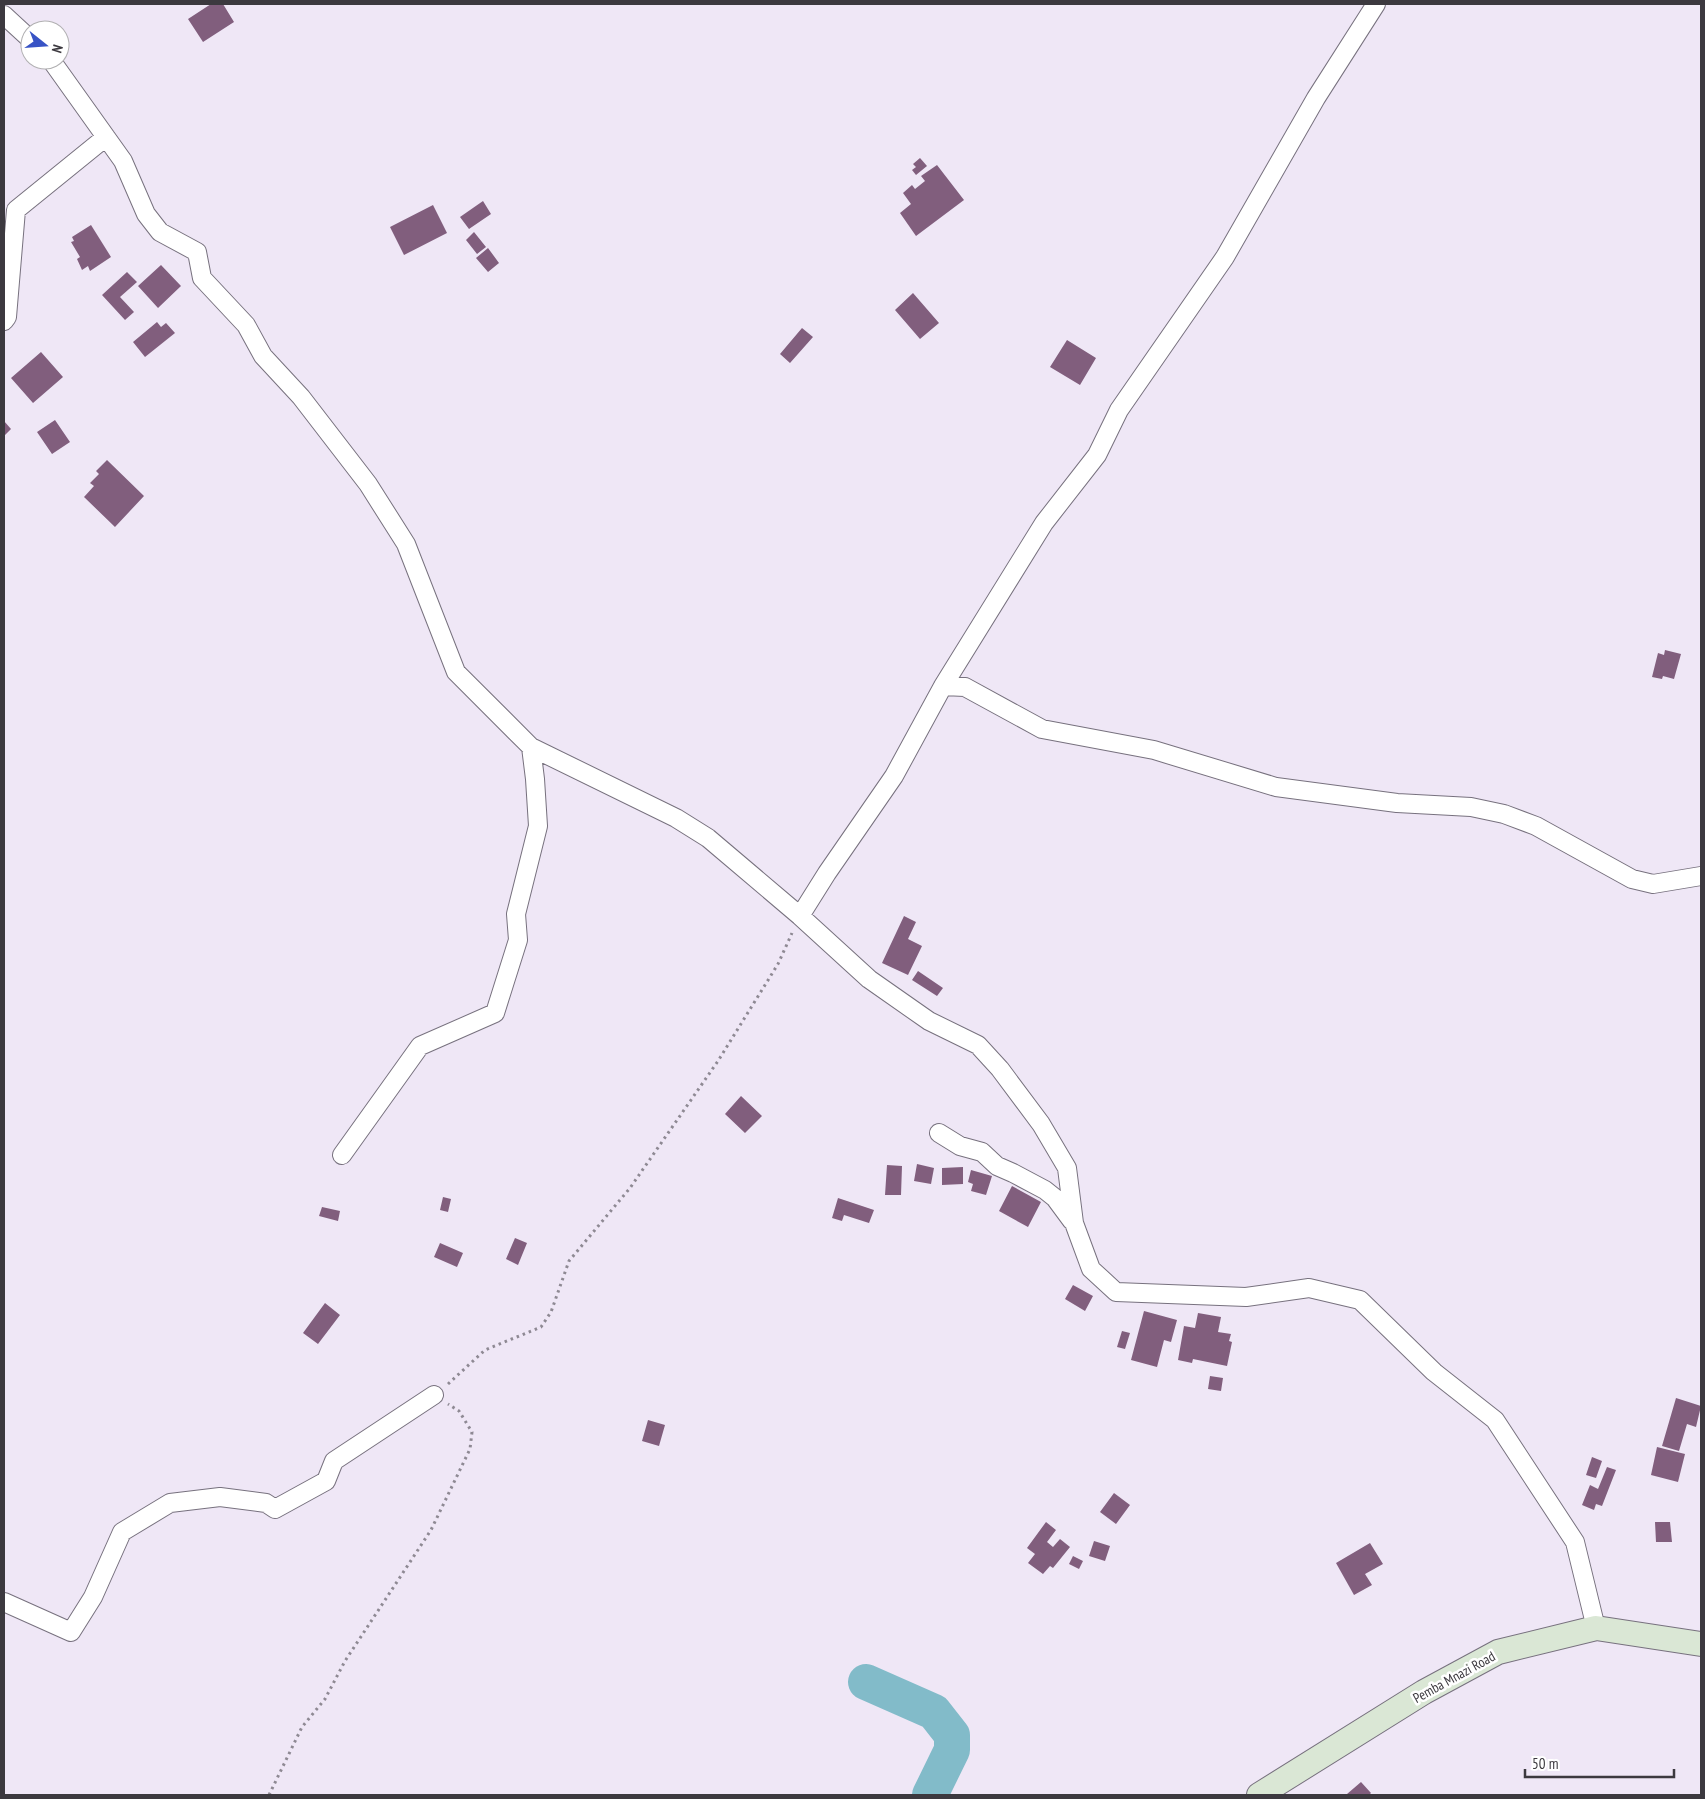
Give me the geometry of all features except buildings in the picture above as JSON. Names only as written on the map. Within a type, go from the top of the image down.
[{"type":"main road","name":"Pemba Mnazi Road","points":[[1259,1795],[1424,1692],[1498,1652],[1596,1628],[1701,1644]]},
{"type":"street","points":[[800,916],[827,873],[894,776],[943,686],[1044,523],[1097,455],[1119,410],[1225,257],[1316,98],[1376,4]]},
{"type":"street","points":[[4,15],[20,30]]},
{"type":"street","points":[[58,70],[123,161],[146,214],[160,232],[197,252],[202,278],[246,325],[263,356],[301,397],[368,484],[406,544],[456,672],[531,747],[676,818],[708,838],[800,916],[869,979],[929,1021],[978,1045],[1000,1069],[1041,1124],[1067,1168],[1074,1223],[1091,1269],[1116,1292],[1246,1297],[1309,1288],[1360,1300],[1434,1372],[1495,1420],[1575,1542],[1596,1628]]},
{"type":"street","points":[[4,321],[7,317],[16,210],[106,137]]},
{"type":"street","points":[[943,686],[966,687],[1042,729],[1154,750],[1276,787],[1397,803],[1471,807],[1504,814],[1536,826],[1632,879],[1653,884],[1701,876]]},
{"type":"street","points":[[342,1155],[420,1046],[495,1013],[518,940],[516,914],[538,826],[531,747]]},
{"type":"street","points":[[939,1133],[960,1146],[982,1152],[997,1166],[1045,1190],[1055,1198],[1074,1223]]},
{"type":"street","points":[[4,1602],[72,1632],[93,1597],[122,1532],[170,1504],[178,1502],[220,1497],[266,1503],[276,1509],[326,1481],[334,1462],[434,1396]]},
{"type":"path","points":[[269,1795],[302,1727],[326,1699],[345,1661],[431,1530],[470,1449],[472,1432],[459,1411],[434,1396],[485,1350],[541,1327],[551,1312],[570,1261],[630,1188],[718,1061],[778,964],[800,916]]},
{"type":"waterway","points":[[866,1682],[934,1712],[952,1735],[952,1750],[930,1795]]}]
